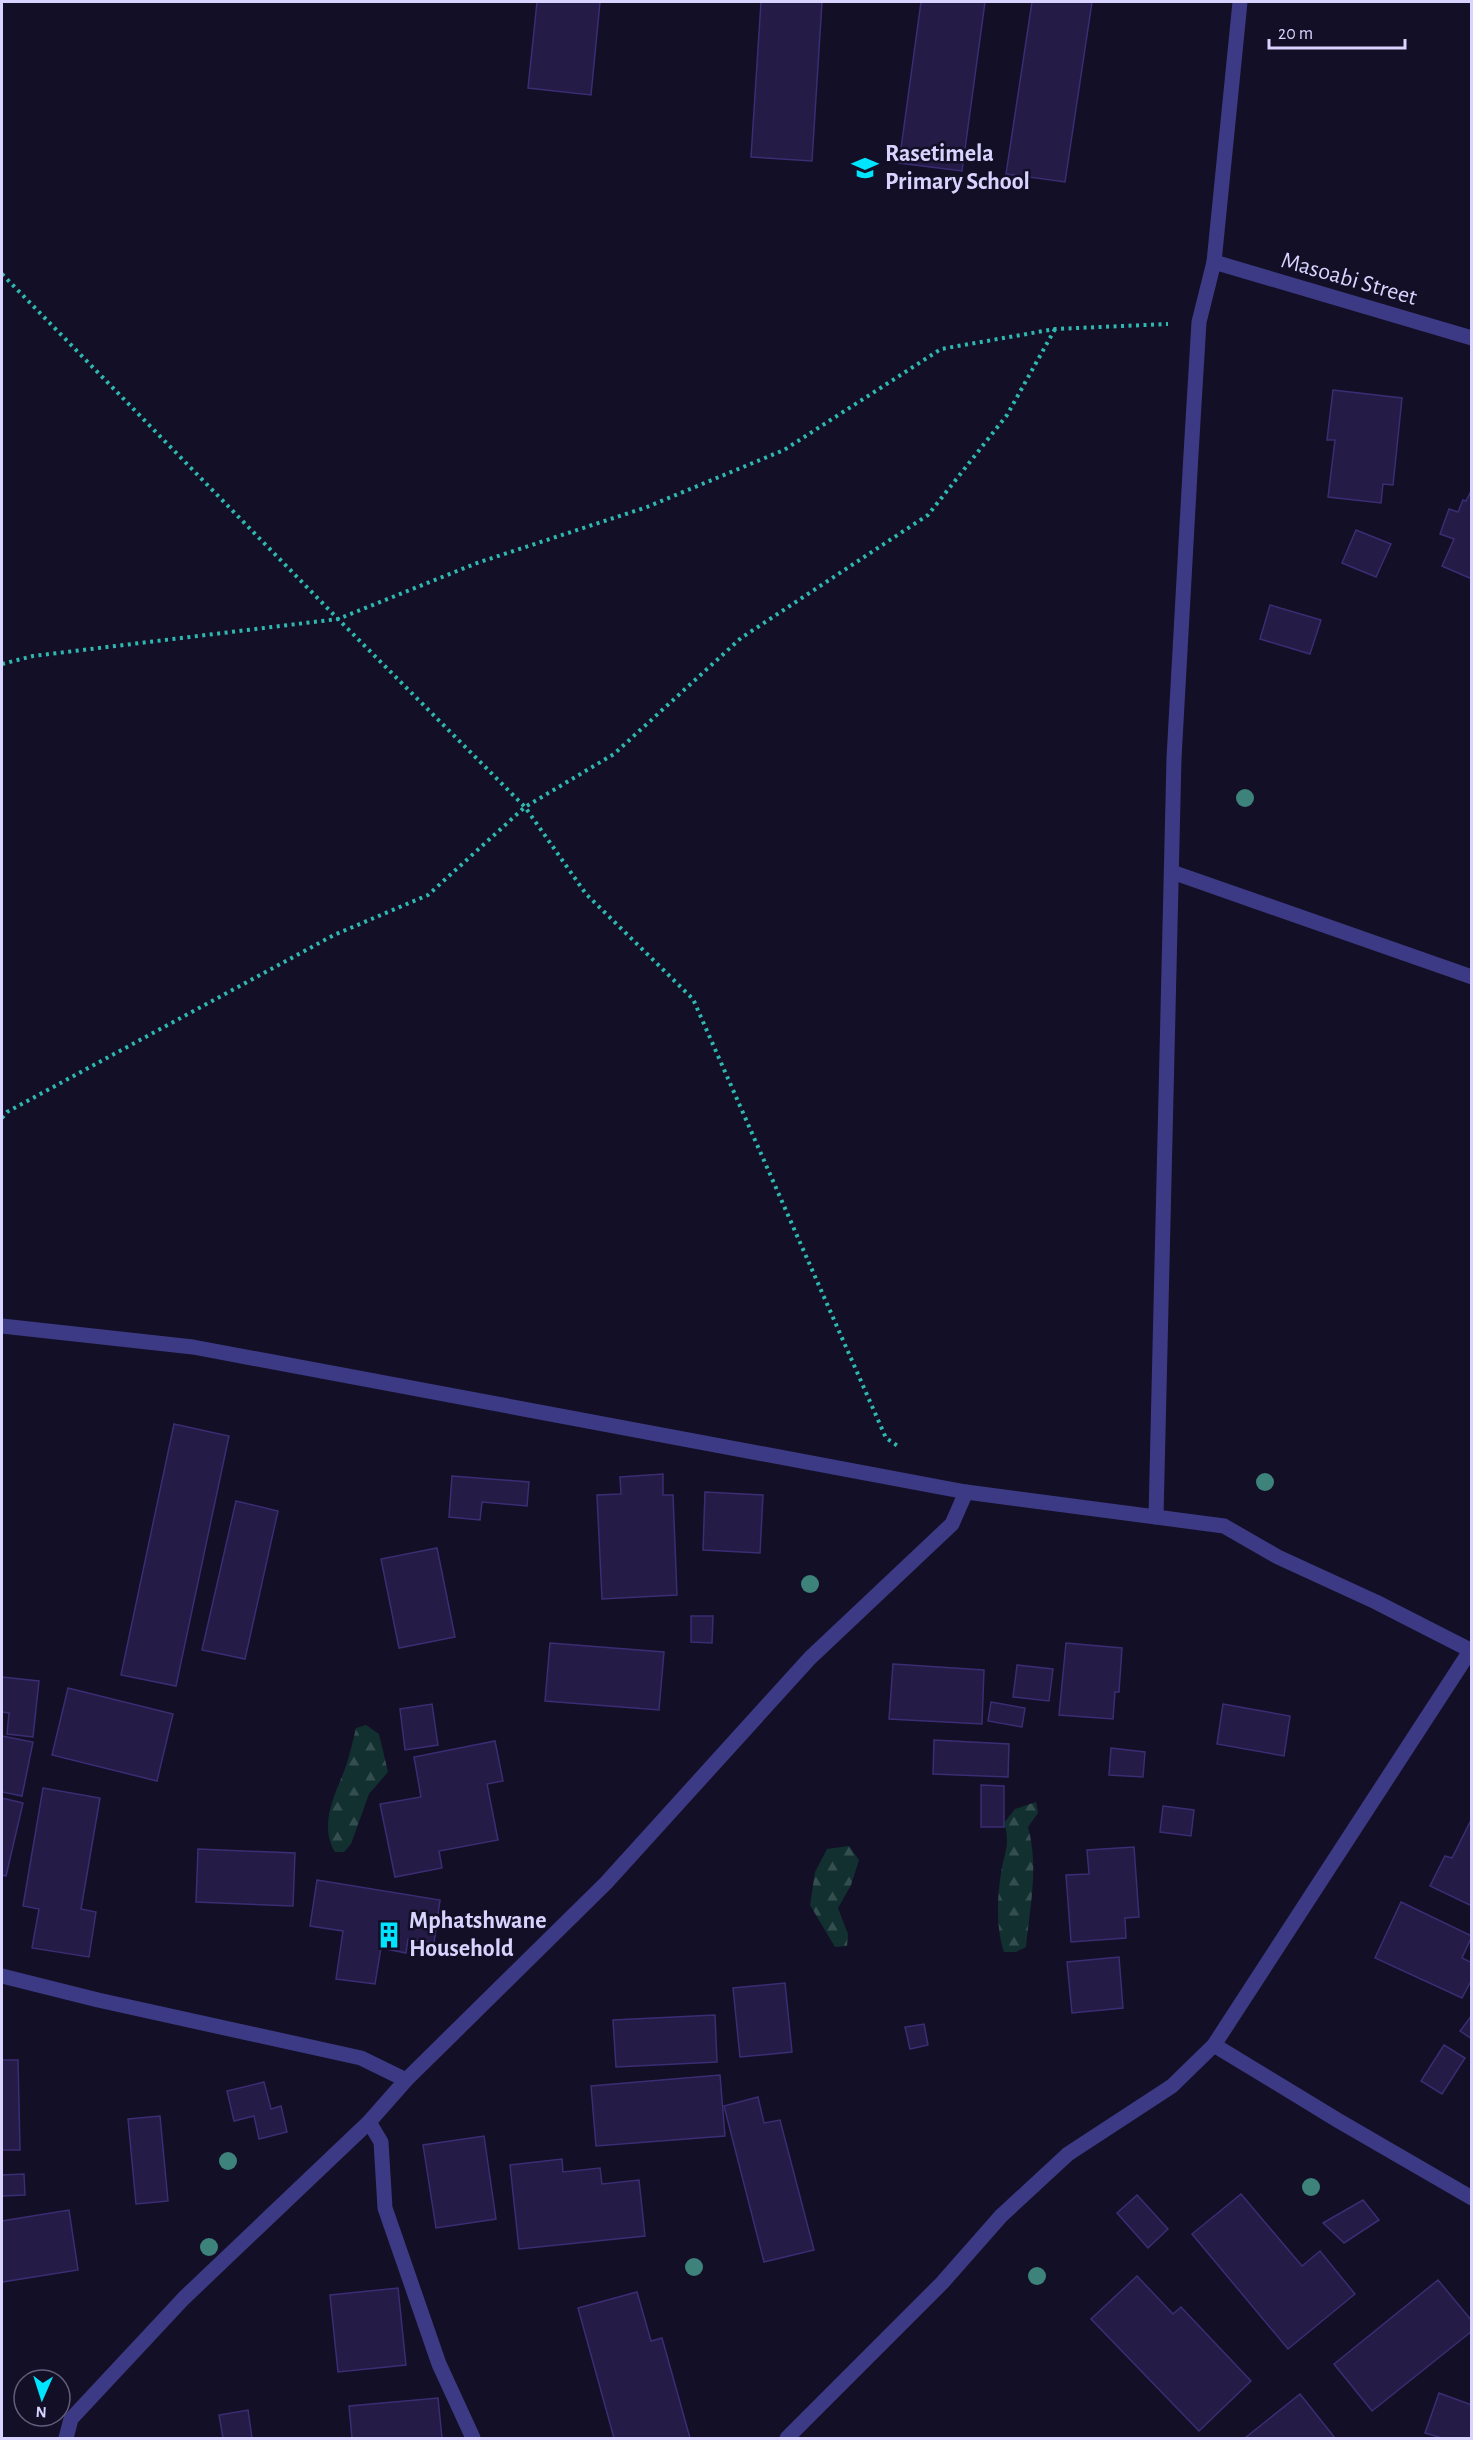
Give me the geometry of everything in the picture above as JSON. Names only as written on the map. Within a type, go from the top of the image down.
[{"type":"street","points":[[1156,1517],[1174,758],[1199,322],[1214,262],[1240,2]]},
{"type":"street","name":"Masoabi Street","points":[[1214,262],[1472,338]]},
{"type":"street","points":[[1172,872],[1472,977]]},
{"type":"street","points":[[2,1326],[193,1347],[966,1492],[1224,1526],[1278,1557],[1376,1602],[1471,1651],[1214,2045],[1172,2086],[1068,2154],[1001,2216],[942,2283],[787,2439]]},
{"type":"street","points":[[66,2439],[71,2419],[184,2298],[369,2122],[406,2080],[606,1883],[810,1658],[952,1524],[966,1492]]},
{"type":"street","points":[[2,1976],[98,2000],[361,2058],[406,2080]]},
{"type":"street","points":[[1214,2045],[1338,2121],[1472,2198]]},
{"type":"street","points":[[369,2122],[381,2142],[385,2208],[439,2364],[473,2439]]},
{"type":"path","points":[[2,274],[338,619],[525,807],[586,894],[693,999],[886,1438],[904,1450]]},
{"type":"path","points":[[2,664],[33,656],[338,619],[477,563],[647,507],[784,450],[941,349],[1055,329],[1199,322]]},
{"type":"path","points":[[2,1118],[7,1112],[334,935],[428,895],[525,807],[614,754],[741,638],[928,515],[1006,415],[1055,329]]},
{"type":"green space","points":[[366,1725],[379,1734],[388,1772],[369,1794],[351,1844],[344,1852],[335,1852],[328,1831],[330,1809],[346,1766],[356,1728]]},
{"type":"green space","points":[[1036,1802],[1038,1813],[1028,1827],[1033,1872],[1026,1947],[1016,1952],[1004,1952],[998,1903],[1007,1843],[1004,1823],[1015,1809]]},
{"type":"green space","points":[[849,1846],[859,1860],[851,1885],[838,1908],[848,1934],[847,1946],[835,1947],[810,1905],[815,1872],[827,1849]]},
{"type":"building","points":[[537,2],[600,2],[591,95],[528,88]]},
{"type":"building","points":[[761,2],[822,2],[812,161],[751,157]]},
{"type":"building","points":[[921,2],[985,2],[962,171],[899,163]]},
{"type":"building","points":[[1032,2],[1092,2],[1065,182],[1006,174]]},
{"type":"building","points":[[1333,390],[1402,398],[1393,485],[1383,484],[1381,503],[1328,497],[1335,440],[1327,440]]},
{"type":"building","points":[[1472,489],[1472,579],[1442,566],[1454,539],[1440,534],[1449,509],[1458,512],[1463,500],[1466,501]]},
{"type":"building","points":[[1356,530],[1391,544],[1376,577],[1342,563]]},
{"type":"building","points":[[1270,605],[1321,620],[1310,654],[1260,639]]},
{"type":"building","points":[[174,1424],[229,1436],[176,1686],[121,1675]]},
{"type":"building","points":[[663,1474],[663,1495],[673,1495],[677,1595],[602,1599],[597,1495],[621,1494],[620,1477]]},
{"type":"building","points":[[452,1476],[529,1482],[527,1506],[482,1502],[480,1520],[449,1517]]},
{"type":"building","points":[[705,1492],[763,1495],[760,1553],[703,1550]]},
{"type":"building","points":[[236,1501],[278,1511],[245,1659],[202,1650]]},
{"type":"building","points":[[437,1548],[455,1637],[399,1648],[381,1559]]},
{"type":"building","points":[[691,1616],[713,1616],[712,1643],[691,1642]]},
{"type":"building","points":[[550,1643],[664,1652],[659,1710],[545,1701]]},
{"type":"building","points":[[1066,1643],[1122,1648],[1119,1692],[1115,1692],[1113,1719],[1059,1715]]},
{"type":"building","points":[[893,1664],[984,1670],[982,1724],[889,1719]]},
{"type":"building","points":[[1017,1665],[1053,1669],[1049,1701],[1013,1697]]},
{"type":"building","points":[[2,1677],[39,1681],[33,1737],[7,1734],[9,1713],[2,1712]]},
{"type":"building","points":[[68,1688],[173,1714],[157,1781],[52,1755]]},
{"type":"building","points":[[991,1702],[1025,1708],[1022,1727],[988,1721]]},
{"type":"building","points":[[432,1704],[438,1745],[405,1750],[400,1709]]},
{"type":"building","points":[[1223,1704],[1290,1716],[1284,1756],[1217,1744]]},
{"type":"building","points":[[2,1736],[33,1742],[22,1796],[2,1792]]},
{"type":"building","points":[[934,1740],[1009,1744],[1008,1777],[933,1774]]},
{"type":"building","points":[[495,1741],[503,1781],[487,1784],[498,1840],[439,1851],[442,1868],[395,1877],[380,1804],[421,1797],[414,1757]]},
{"type":"building","points":[[1111,1748],[1145,1752],[1143,1777],[1109,1775]]},
{"type":"building","points":[[981,1785],[1004,1786],[1004,1827],[981,1827]]},
{"type":"building","points":[[43,1788],[100,1798],[81,1909],[96,1912],[89,1957],[32,1948],[39,1909],[23,1906]]},
{"type":"building","points":[[2,1798],[23,1803],[6,1876],[2,1875]]},
{"type":"building","points":[[1163,1806],[1194,1810],[1191,1836],[1160,1832]]},
{"type":"building","points":[[1472,1818],[1472,1906],[1430,1886],[1445,1856],[1452,1858]]},
{"type":"building","points":[[1134,1847],[1139,1917],[1125,1918],[1126,1938],[1071,1942],[1066,1875],[1089,1874],[1087,1850]]},
{"type":"building","points":[[198,1849],[295,1853],[293,1906],[196,1902]]},
{"type":"building","name":"Mphatshwane Household","points":[[317,1880],[440,1900],[434,1943],[408,1939],[406,1953],[381,1948],[375,1984],[336,1979],[343,1931],[310,1926]]},
{"type":"building","points":[[1401,1902],[1472,1936],[1462,1958],[1472,1963],[1472,1979],[1462,1998],[1375,1958]]},
{"type":"building","points":[[1119,1957],[1123,2008],[1072,2013],[1067,1962]]},
{"type":"building","points":[[785,1983],[792,2052],[740,2057],[733,1988]]},
{"type":"building","points":[[715,2015],[717,2062],[616,2067],[613,2020]]},
{"type":"building","points":[[1472,2015],[1472,2039],[1460,2031]]},
{"type":"building","points":[[924,2024],[928,2045],[910,2049],[905,2027]]},
{"type":"building","points":[[1444,2045],[1465,2058],[1442,2094],[1421,2081]]},
{"type":"building","points":[[2,2060],[18,2060],[20,2150],[2,2150]]},
{"type":"building","points":[[720,2075],[725,2136],[596,2146],[591,2086]]},
{"type":"building","points":[[264,2082],[271,2109],[281,2106],[287,2132],[259,2139],[254,2116],[234,2121],[227,2091]]},
{"type":"building","points":[[758,2097],[764,2123],[780,2120],[814,2250],[764,2262],[724,2106]]},
{"type":"building","points":[[160,2116],[168,2201],[136,2204],[128,2119]]},
{"type":"building","points":[[484,2136],[496,2219],[436,2228],[423,2145]]},
{"type":"building","points":[[562,2159],[563,2172],[600,2168],[602,2184],[639,2180],[645,2236],[519,2249],[510,2165]]},
{"type":"building","points":[[24,2174],[25,2195],[2,2196],[2,2175]]},
{"type":"building","points":[[1241,2194],[1302,2266],[1320,2251],[1355,2294],[1288,2349],[1192,2234]]},
{"type":"building","points":[[1137,2195],[1168,2229],[1148,2248],[1117,2213]]},
{"type":"building","points":[[1363,2200],[1379,2220],[1344,2243],[1323,2223]]},
{"type":"building","points":[[69,2210],[78,2270],[2,2282],[2,2221]]},
{"type":"building","points":[[1137,2276],[1173,2314],[1181,2307],[1251,2381],[1199,2431],[1091,2319]]},
{"type":"building","points":[[1438,2280],[1472,2321],[1472,2331],[1372,2411],[1334,2364]]},
{"type":"building","points":[[398,2288],[406,2365],[338,2372],[330,2295]]},
{"type":"building","points":[[637,2292],[651,2341],[662,2338],[690,2438],[614,2438],[578,2308]]},
{"type":"building","points":[[1439,2393],[1472,2405],[1472,2438],[1442,2438],[1425,2433]]},
{"type":"building","points":[[1300,2394],[1335,2438],[1245,2438]]},
{"type":"building","points":[[438,2398],[442,2438],[352,2438],[349,2406]]},
{"type":"building","points":[[248,2410],[252,2438],[223,2438],[219,2415]]},
{"type":"place","name":"Rasetimela Primary School","points":[[865,168]]},
{"type":"place","name":"Mphatshwane Household","points":[[389,1935]]}]
